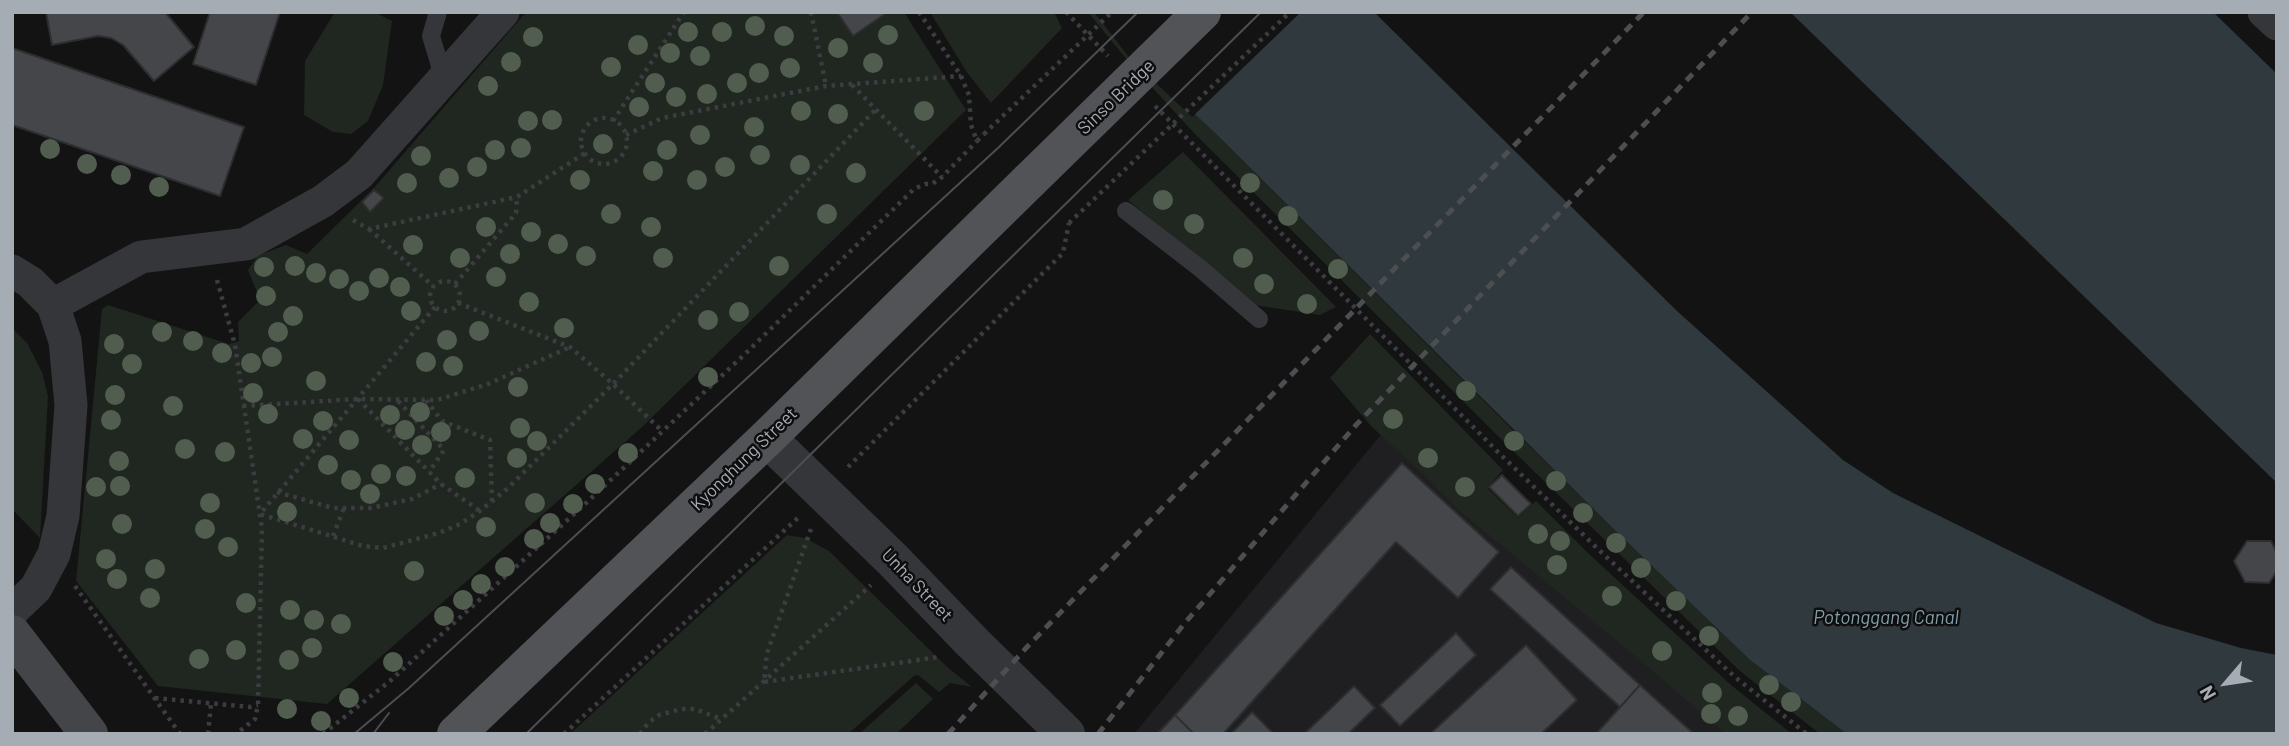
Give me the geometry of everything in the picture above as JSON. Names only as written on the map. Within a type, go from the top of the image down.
[{"type":"main road","name":"Sinso Bridge","points":[[1029,181],[1202,12]]},
{"type":"main road","name":"Kyonghung Street","points":[[456,734],[767,438],[1029,181]]},
{"type":"main road","points":[[12,634],[89,734]]},
{"type":"street","points":[[53,305],[141,257],[246,244],[323,201],[359,174],[503,12]]},
{"type":"street","points":[[2264,12],[2277,24]]},
{"type":"street","points":[[12,271],[30,282],[53,305],[65,341],[71,405],[63,516],[54,554],[36,588],[12,611]]},
{"type":"street","name":"Unha Street","points":[[767,438],[1066,734]]},
{"type":"lane","points":[[438,12],[431,36],[444,79]]},
{"type":"lane","points":[[1126,211],[1201,269],[1259,319]]},
{"type":"path","points":[[613,121],[684,12]]},
{"type":"path","points":[[811,12],[826,86]]},
{"type":"path","points":[[919,12],[961,76],[968,95],[971,125],[977,141]]},
{"type":"path","points":[[1066,12],[1115,64]]},
{"type":"path","points":[[323,734],[390,681],[662,432],[914,189],[932,184],[942,177],[1112,12]]},
{"type":"path","points":[[1069,223],[1290,12]]},
{"type":"path","points":[[626,135],[662,118],[826,86],[961,76]]},
{"type":"path","points":[[852,85],[942,177]]},
{"type":"path","points":[[1154,104],[1569,521],[1736,678],[1807,734]]},
{"type":"path","points":[[260,514],[363,546],[383,548],[439,533],[480,511],[613,384],[877,108]]},
{"type":"path","points":[[603,118],[621,126],[626,135],[623,155],[615,162],[595,163],[582,148],[581,138],[585,128],[593,121],[603,118]]},
{"type":"path","points":[[369,229],[517,197],[585,153]]},
{"type":"path","points":[[455,284],[516,213],[517,197]]},
{"type":"path","points":[[323,201],[369,229],[433,286]]},
{"type":"path","points":[[208,249],[235,345],[262,530],[258,705],[255,719],[236,734]]},
{"type":"path","points":[[440,281],[455,284],[460,291],[458,303],[450,310],[442,311],[435,307],[430,301],[433,286],[440,281]]},
{"type":"path","points":[[458,303],[570,347],[662,432]]},
{"type":"path","points":[[260,514],[435,307]]},
{"type":"path","points":[[243,405],[358,398],[437,400],[488,384],[570,347]]},
{"type":"path","points":[[358,398],[441,484],[480,511]]},
{"type":"path","points":[[398,400],[444,450],[429,472]]},
{"type":"path","points":[[426,400],[442,421],[489,440],[492,502]]},
{"type":"path","points":[[277,492],[333,508],[371,508],[412,499],[441,484]]},
{"type":"path","points":[[333,536],[344,508]]},
{"type":"path","points":[[764,682],[767,653],[811,529]]},
{"type":"path","points":[[54,554],[180,734]]},
{"type":"path","points":[[705,734],[871,584]]},
{"type":"path","points":[[764,682],[943,656]]},
{"type":"path","points":[[155,698],[250,707],[258,705]]},
{"type":"path","points":[[208,734],[211,704]]},
{"type":"path","points":[[640,734],[648,723],[659,715],[681,709],[695,709],[721,719]]},
{"type":"shaded area","points":[[335,12],[374,12],[392,21],[383,85],[368,121],[351,134],[333,132],[304,115],[305,61]]},
{"type":"shaded area","points":[[526,12],[904,12],[966,110],[641,428],[327,704],[158,686],[76,581],[102,309],[108,305],[229,344],[239,341],[238,322],[260,300],[248,270],[257,256],[286,245],[307,254],[374,188]]},
{"type":"shaded area","points":[[930,12],[1054,12],[1062,28],[991,103],[966,71]]},
{"type":"shaded area","points":[[1088,12],[1098,12],[1134,58],[1213,131],[1516,433],[1750,660],[1847,734],[1820,734],[1740,671],[1506,444],[1194,133],[1128,61]]},
{"type":"shaded area","points":[[1183,152],[1336,307],[1320,315],[1254,305],[1128,200]]},
{"type":"shaded area","points":[[12,328],[27,343],[42,372],[48,396],[40,538],[12,509]]},
{"type":"shaded area","points":[[1370,334],[1503,470],[1487,488],[1518,518],[1536,501],[1589,554],[1731,685],[1792,734],[1726,734],[1460,511],[1371,426],[1330,378]]},
{"type":"shaded area","points":[[1384,431],[1747,734],[1134,734]]},
{"type":"shaded area","points":[[787,535],[805,538],[829,551],[946,666],[972,687],[950,683],[939,692],[918,675],[914,676],[848,734],[570,734]]},
{"type":"shaded area","points":[[916,683],[933,699],[896,734],[859,734]]},
{"type":"water","name":"Potonggang Canal","points":[[1098,12],[1374,12],[1677,311],[1843,460],[1893,493],[2156,623],[2241,648],[2277,655],[2277,734],[1847,734],[1750,660],[1619,534],[1213,131],[1134,58]]},
{"type":"water","points":[[1790,12],[2213,12],[2277,74],[2277,483]]},
{"type":"pier","points":[[1094,12],[1301,12],[1192,117],[1131,60]]},
{"type":"building","points":[[46,12],[165,12],[194,47],[154,81],[123,45],[111,38],[98,36],[52,45]]},
{"type":"building","points":[[210,12],[280,12],[256,85],[193,64]]},
{"type":"building","points":[[837,12],[888,12],[853,36]]},
{"type":"building","points":[[12,48],[244,127],[220,196],[12,125]]},
{"type":"building","points":[[374,190],[384,198],[370,212],[362,202]]},
{"type":"building","points":[[1402,463],[1499,552],[1458,598],[1396,542],[1223,734],[1194,734],[1175,715]]},
{"type":"building","points":[[1502,475],[1531,504],[1518,516],[1489,487]]},
{"type":"building","points":[[2247,541],[2271,541],[2277,553],[2277,571],[2269,583],[2245,582],[2234,561]]},
{"type":"building","points":[[1511,567],[1640,685],[1620,707],[1490,589]]},
{"type":"building","points":[[1456,633],[1476,655],[1400,726],[1380,705]]},
{"type":"building","points":[[1526,645],[1577,700],[1541,734],[1430,734]]},
{"type":"building","points":[[1640,685],[1694,734],[1596,734]]},
{"type":"building","points":[[1354,686],[1375,708],[1348,734],[1304,734]]},
{"type":"building","points":[[1252,712],[1274,734],[1231,734]]},
{"type":"building","points":[[1175,715],[1194,734],[1157,734]]},
{"type":"tram line","points":[[354,734],[409,688],[998,148],[1138,12]]},
{"type":"tram line","points":[[526,734],[1261,12]]},
{"type":"tram line","points":[[373,734],[389,713]]},
{"type":"railway","points":[[948,734],[1027,647],[1644,12]]},
{"type":"railway","points":[[1098,734],[1184,624],[1356,425],[1752,12]]}]
